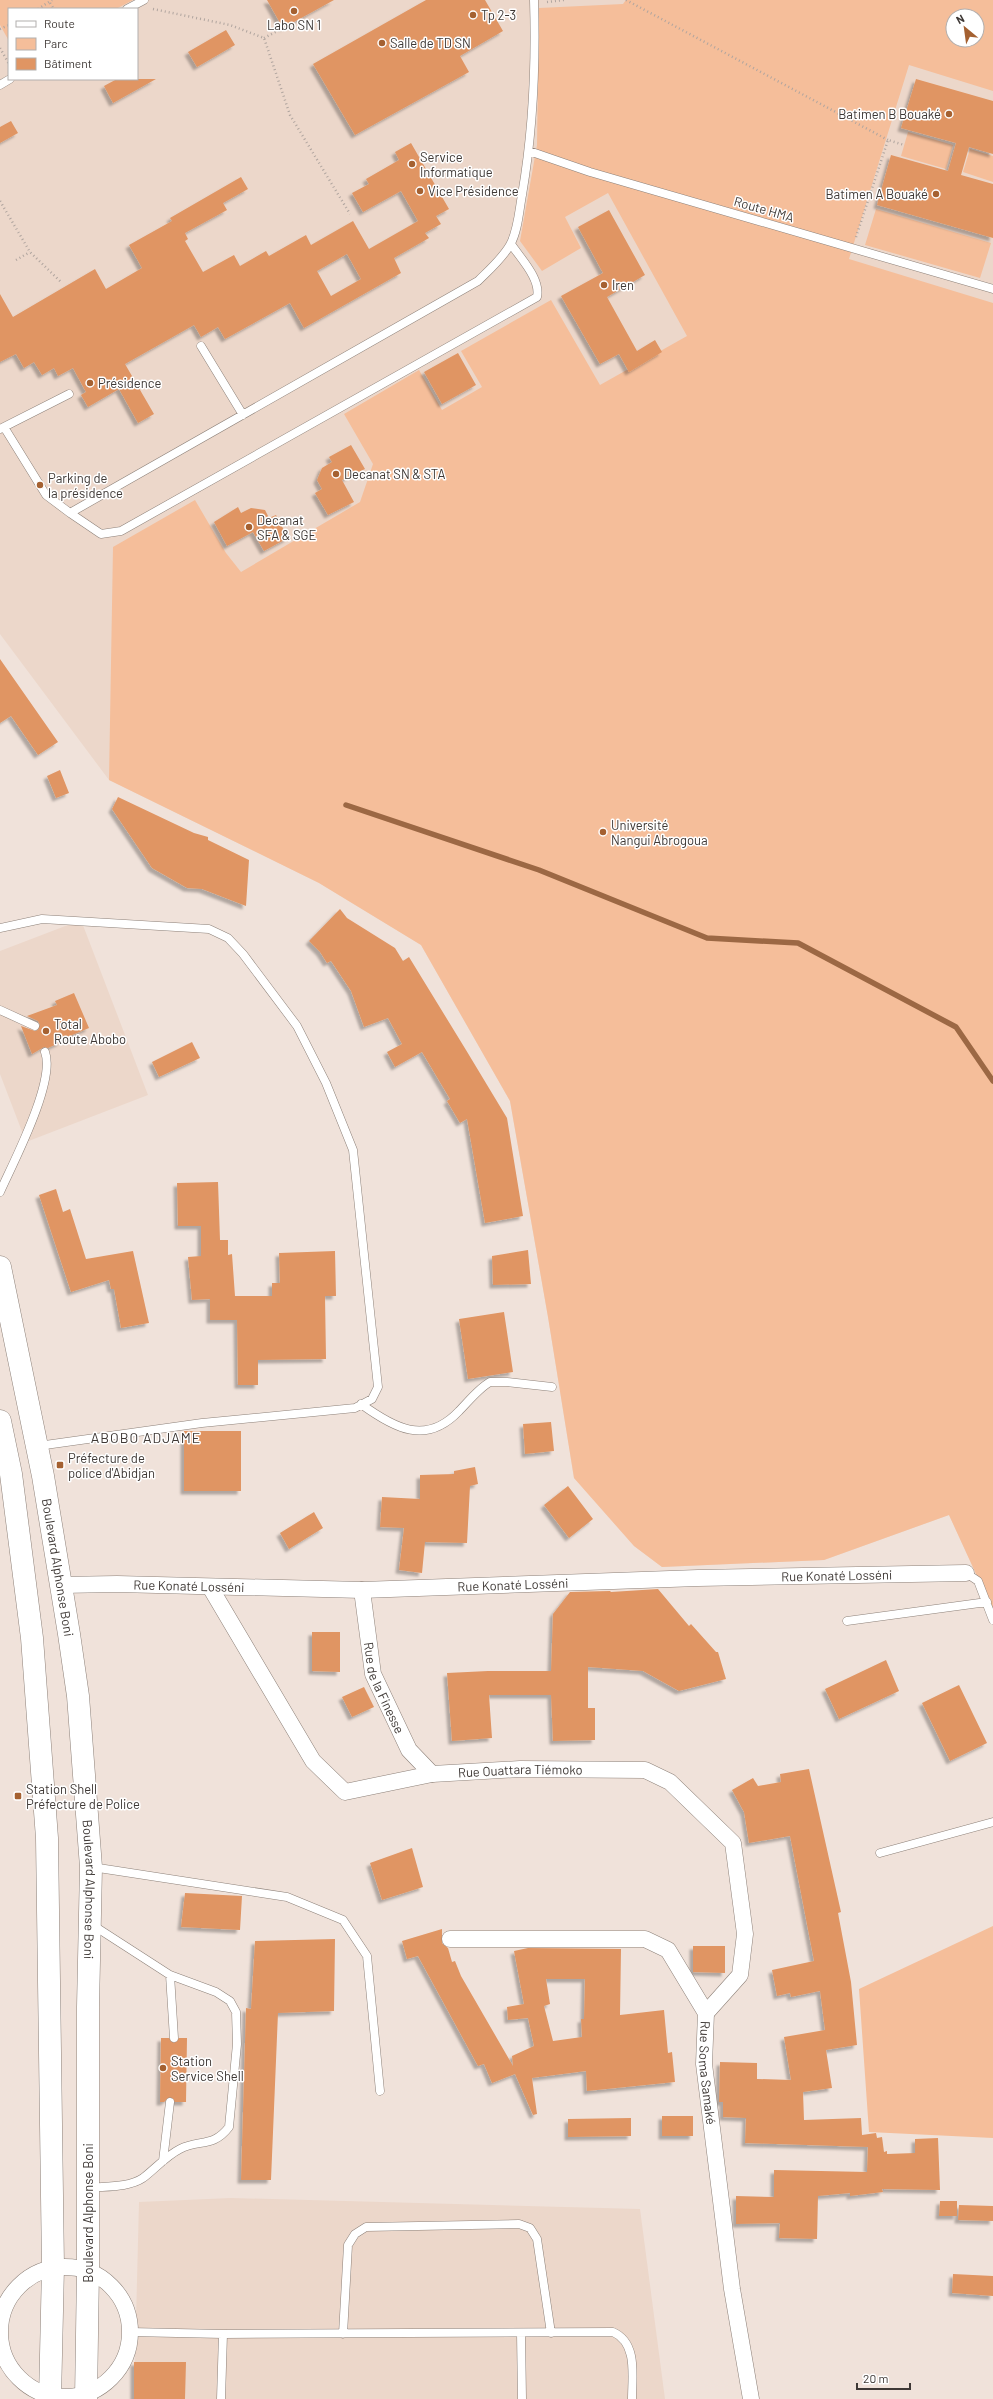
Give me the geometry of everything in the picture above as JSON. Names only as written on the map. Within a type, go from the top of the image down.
[{"type":"main road","name":"Boulevard Alphonse Boni","points":[[0,1267],[37,1446],[78,1696],[91,1867],[89,1923],[88,2270],[86,2396]]},
{"type":"main road","points":[[0,1422],[32,1638],[47,1838],[53,2268],[50,2397]]},
{"type":"street","name":"Rue Konaté Losséni","points":[[60,1585],[362,1590],[698,1578],[966,1573]]},
{"type":"street","name":"Rue Ouattara Tiémoko","points":[[210,1587],[314,1761],[346,1792],[432,1774],[520,1769],[645,1770],[670,1782],[733,1843],[745,1934],[740,1975],[706,2013]]},
{"type":"street","name":"Rue de la Finesse","points":[[362,1590],[373,1674],[409,1750],[432,1774]]},
{"type":"street","name":"Rue Soma Samaké","points":[[450,1939],[645,1939],[668,1950],[706,2013],[705,2072],[732,2289],[751,2399]]},
{"type":"street","points":[[71,2266],[88,2270],[111,2285],[126,2307],[130,2332],[124,2359],[109,2380],[86,2396],[50,2397],[27,2385],[10,2368],[0,2345],[1,2319],[11,2295],[29,2277],[53,2268],[71,2266]]},
{"type":"lane","points":[[130,7],[144,0]]},
{"type":"lane","points":[[70,513],[478,281],[500,259],[511,244],[518,222],[529,151],[534,69],[535,1]]},
{"type":"lane","name":"Route HMA","points":[[529,151],[590,172],[993,289]]},
{"type":"lane","points":[[69,394],[2,428],[46,495],[101,534],[121,531],[537,297],[538,290],[534,277],[511,244]]},
{"type":"lane","points":[[201,346],[243,415]]},
{"type":"lane","points":[[0,928],[42,919],[209,929],[228,938],[243,954],[297,1026],[326,1083],[353,1150],[378,1387],[372,1399],[355,1408],[202,1423],[37,1446]]},
{"type":"lane","points":[[0,1010],[35,1026]]},
{"type":"lane","points":[[0,1192],[43,1093],[48,1058],[45,1052]]},
{"type":"lane","points":[[361,1404],[382,1420],[405,1430],[423,1432],[440,1426],[454,1417],[490,1382],[507,1382],[552,1387]]},
{"type":"lane","points":[[966,1573],[978,1582],[993,1620]]},
{"type":"lane","points":[[847,1621],[987,1602]]},
{"type":"lane","points":[[880,1853],[993,1822]]},
{"type":"lane","points":[[91,1867],[287,1897],[342,1920],[367,1956],[380,2091]]},
{"type":"lane","points":[[88,2188],[124,2184],[142,2179],[180,2149],[214,2142],[223,2135],[229,2127],[237,2044],[236,2012],[230,2000],[216,1992],[170,1975],[89,1923]]},
{"type":"lane","points":[[170,1975],[174,2038]]},
{"type":"lane","points":[[163,2161],[170,2102]]},
{"type":"lane","points":[[343,2334],[348,2245],[355,2234],[366,2227],[519,2224],[530,2228],[537,2239],[551,2333]]},
{"type":"lane","points":[[130,2332],[223,2334],[613,2332],[622,2336],[630,2349],[632,2399]]},
{"type":"lane","points":[[520,2333],[522,2399]]},
{"type":"lane","points":[[221,2399],[223,2334]]},
{"type":"path","points":[[535,1],[564,0]]},
{"type":"path","points":[[626,0],[888,140],[904,145]]},
{"type":"path","points":[[40,8],[51,1]]},
{"type":"path","points":[[138,8],[230,24],[264,38],[290,116],[350,214]]},
{"type":"path","points":[[264,38],[283,28]]},
{"type":"path","points":[[0,48],[8,62]]},
{"type":"path","points":[[852,247],[888,140]]},
{"type":"path","points":[[0,201],[30,252],[61,282]]},
{"type":"path","points":[[16,260],[30,252]]},
{"type":"shaded area","name":"Université Nangui Abrogoua","points":[[0,0],[993,0],[993,1611],[949,1515],[824,1560],[662,1567],[634,1546],[574,1478],[548,1317],[510,1101],[421,945],[319,883],[109,780],[0,634]]},
{"type":"shaded area","points":[[81,920],[148,1095],[26,1142],[0,1074],[0,951]]},
{"type":"shaded area","points":[[231,2198],[640,2209],[665,2399],[134,2399],[139,2202]]},
{"type":"green space","points":[[0,0],[133,0],[118,8],[8,8],[8,39],[0,25]]},
{"type":"green space","name":"Université Nangui Abrogoua","points":[[626,0],[993,0],[993,91],[909,65],[849,259],[993,303],[993,1611],[949,1515],[824,1560],[662,1567],[634,1546],[574,1478],[548,1317],[510,1101],[421,945],[319,883],[109,780],[113,547],[195,500],[226,553],[241,572],[360,502],[373,464],[344,414],[419,370],[442,410],[482,387],[461,351],[551,300],[600,385],[687,336],[608,193],[565,217],[581,248],[542,271],[520,241],[537,145],[539,8],[623,4]]},
{"type":"green space","points":[[908,132],[953,145],[946,169],[901,156]]},
{"type":"green space","points":[[970,149],[993,156],[993,182],[963,172]]},
{"type":"green space","points":[[876,209],[991,243],[980,278],[865,245]]},
{"type":"green space","points":[[993,1926],[993,2138],[869,2132],[859,1989]]},
{"type":"building","name":"Labo SN 1","points":[[267,0],[334,0],[283,28]]},
{"type":"building","points":[[426,0],[485,0],[503,31],[460,56],[469,72],[355,135],[313,64]]},
{"type":"building","points":[[226,30],[235,45],[197,67],[188,52]]},
{"type":"building","points":[[156,79],[113,103],[104,86],[115,80]]},
{"type":"building","points":[[916,79],[993,101],[993,154],[969,147],[961,175],[993,184],[993,238],[877,205],[891,155],[948,171],[956,143],[901,128]]},
{"type":"building","points":[[11,121],[18,133],[0,143],[0,127]]},
{"type":"building","points":[[411,143],[449,209],[436,216],[441,224],[425,233],[429,238],[394,258],[401,273],[304,328],[290,303],[225,339],[218,327],[201,337],[194,325],[125,364],[154,414],[138,423],[119,389],[88,407],[81,395],[86,392],[73,368],[58,376],[54,368],[42,375],[34,362],[24,368],[16,354],[0,362],[0,294],[13,317],[95,269],[106,289],[142,268],[129,245],[172,221],[170,218],[241,177],[248,189],[223,203],[227,210],[185,233],[188,239],[185,241],[203,272],[234,255],[240,266],[266,251],[269,256],[306,235],[311,245],[353,221],[369,249],[418,221],[401,191],[363,212],[352,193],[369,184],[366,179],[399,160],[395,152]],"holes":[[[347,254],[361,279],[331,296],[317,271]]]},
{"type":"building","name":"Iren","points":[[609,210],[645,275],[607,297],[637,351],[655,340],[662,352],[629,372],[619,354],[600,364],[561,296],[603,273],[578,227]]},
{"type":"building","points":[[458,353],[476,385],[442,404],[424,372]]},
{"type":"building","name":"Decanat SN & STA","points":[[351,445],[365,469],[342,480],[354,502],[328,515],[315,493],[322,489],[317,480],[322,468],[332,462],[329,457]]},
{"type":"building","name":"Decanat SFA & SGE","points":[[238,507],[241,513],[251,508],[265,510],[269,518],[276,515],[288,538],[264,551],[253,532],[227,546],[214,522]]},
{"type":"building","points":[[0,659],[58,742],[38,755],[11,716],[0,723]]},
{"type":"building","points":[[60,770],[69,793],[56,798],[47,776]]},
{"type":"building","points":[[118,797],[194,833],[208,837],[208,840],[249,860],[246,906],[202,889],[187,888],[152,868],[112,809]]},
{"type":"building","points":[[340,909],[347,918],[395,948],[403,961],[409,957],[507,1118],[523,1216],[485,1223],[467,1119],[460,1123],[447,1101],[450,1099],[422,1052],[395,1067],[387,1052],[402,1044],[388,1018],[364,1027],[351,991],[331,961],[327,963],[320,952],[309,941]]},
{"type":"building","points":[[74,993],[89,1028],[60,1040],[61,1042],[48,1048],[44,1047],[32,1054],[21,1026],[35,1031],[38,1030],[40,1025],[38,1021],[27,1016],[57,1005],[55,1001]]},
{"type":"building","points":[[192,1042],[200,1058],[159,1077],[152,1062]]},
{"type":"building","points":[[218,1182],[220,1240],[228,1240],[228,1255],[232,1254],[235,1296],[272,1296],[272,1283],[280,1283],[279,1253],[335,1251],[336,1296],[325,1296],[326,1359],[258,1360],[258,1385],[238,1385],[237,1320],[210,1320],[210,1299],[192,1300],[188,1257],[201,1256],[201,1226],[178,1226],[177,1183]]},
{"type":"building","points":[[56,1189],[63,1212],[70,1209],[86,1259],[133,1251],[149,1323],[121,1328],[114,1289],[111,1289],[109,1280],[71,1292],[39,1195]]},
{"type":"building","points":[[528,1250],[531,1284],[493,1285],[492,1256]]},
{"type":"building","points":[[504,1312],[513,1372],[468,1379],[459,1319]]},
{"type":"building","points":[[551,1422],[554,1451],[525,1454],[523,1424]]},
{"type":"building","points":[[184,1431],[241,1431],[241,1491],[184,1491]]},
{"type":"building","points":[[475,1467],[478,1484],[470,1486],[467,1543],[425,1542],[422,1573],[399,1570],[404,1528],[380,1527],[382,1497],[420,1499],[420,1475],[454,1474],[454,1471]]},
{"type":"building","points":[[568,1486],[593,1519],[569,1538],[544,1505]]},
{"type":"building","points":[[314,1512],[323,1528],[289,1549],[280,1533]]},
{"type":"building","points":[[658,1589],[689,1626],[691,1624],[716,1652],[718,1652],[726,1679],[679,1691],[643,1671],[588,1667],[588,1708],[595,1708],[595,1740],[553,1741],[551,1695],[489,1695],[492,1738],[452,1741],[447,1673],[488,1671],[551,1671],[553,1614],[570,1592],[611,1592]]},
{"type":"building","points":[[312,1632],[340,1632],[340,1672],[312,1671]]},
{"type":"building","points":[[886,1660],[899,1691],[839,1719],[825,1689]]},
{"type":"building","points":[[959,1685],[987,1743],[950,1761],[922,1703]]},
{"type":"building","points":[[364,1687],[374,1707],[352,1717],[342,1697]]},
{"type":"building","points":[[809,1769],[841,1912],[838,1913],[851,1982],[857,2045],[826,2050],[832,2088],[803,2092],[804,2120],[861,2118],[862,2135],[876,2133],[877,2138],[882,2137],[884,2152],[887,2151],[887,2154],[915,2153],[915,2139],[938,2138],[940,2190],[882,2189],[883,2192],[850,2196],[850,2193],[818,2196],[817,2239],[779,2238],[780,2223],[736,2224],[736,2196],[774,2197],[774,2170],[867,2172],[868,2147],[745,2143],[746,2118],[723,2117],[723,2102],[719,2102],[720,2062],[757,2063],[757,2079],[791,2080],[784,2037],[825,2030],[820,1991],[791,1997],[790,1993],[777,1996],[772,1970],[814,1961],[790,1836],[749,1843],[744,1812],[732,1790],[753,1778],[758,1786],[781,1782],[780,1774]]},
{"type":"building","points":[[412,1848],[423,1887],[382,1900],[370,1863]]},
{"type":"building","points":[[185,1893],[242,1896],[240,1930],[181,1927]]},
{"type":"building","points":[[442,1929],[442,1943],[448,1948],[452,1962],[455,1961],[461,1976],[513,2066],[512,2056],[534,2046],[528,2018],[508,2020],[507,2007],[524,2004],[514,1951],[528,1948],[621,1949],[620,2015],[664,2010],[668,2053],[672,2052],[675,2082],[587,2091],[586,2071],[532,2078],[537,2114],[533,2115],[515,2074],[492,2083],[484,2064],[478,2066],[418,1956],[407,1959],[402,1941]],"holes":[[[546,1979],[585,1979],[584,2019],[581,2019],[582,2037],[553,2041],[544,2006],[550,2004]]]},
{"type":"building","points":[[335,1939],[334,2011],[278,2013],[271,2180],[241,2180],[246,2008],[251,2009],[255,1941]]},
{"type":"building","points":[[693,1946],[725,1946],[725,1973],[693,1972]]},
{"type":"building","points":[[161,2038],[169,2038],[174,2043],[179,2038],[187,2038],[186,2102],[175,2102],[170,2097],[164,2102],[160,2102]]},
{"type":"building","points":[[662,2116],[693,2116],[693,2136],[662,2136]]},
{"type":"building","points":[[631,2118],[631,2136],[568,2137],[568,2119]]},
{"type":"building","points":[[940,2201],[957,2201],[957,2216],[939,2216]]},
{"type":"building","points":[[959,2205],[993,2206],[993,2221],[958,2220]]},
{"type":"building","points":[[953,2274],[993,2276],[993,2296],[952,2293]]},
{"type":"building","points":[[134,2362],[186,2362],[185,2399],[134,2399]]},
{"type":"waterway","points":[[346,805],[539,870],[707,938],[798,943],[956,1027],[993,1081]]},
{"type":"place","name":"Labo SN 1","points":[[294,11]]},
{"type":"place","name":"Tp 2-3","points":[[473,15]]},
{"type":"place","name":"Salle de TD SN","points":[[382,43]]},
{"type":"place","name":"Batimen B Bouaké","points":[[949,114]]},
{"type":"place","name":"Service Informatique","points":[[412,164]]},
{"type":"place","name":"Vice Présidence","points":[[420,191]]},
{"type":"place","name":"Batimen A Bouaké","points":[[936,194]]},
{"type":"place","name":"Iren","points":[[604,285]]},
{"type":"place","name":"Présidence","points":[[90,383]]},
{"type":"place","name":"Decanat SN & STA","points":[[336,474]]},
{"type":"place","name":"Parking de la présidence","points":[[40,485]]},
{"type":"place","name":"Decanat SFA & SGE","points":[[249,527]]},
{"type":"place","name":"Université Nangui Abrogoua","points":[[603,832]]},
{"type":"place","name":"Total Route Abobo","points":[[46,1031]]},
{"type":"place","name":"Préfecture de police d'Abidjan","points":[[60,1465]]},
{"type":"place","name":"Station Shell Préfecture de Police","points":[[18,1796]]},
{"type":"place","name":"Station Service Shell","points":[[163,2068]]},
{"type":"district","name":"ABOBO ADJAME","points":[[146,1438]]}]
